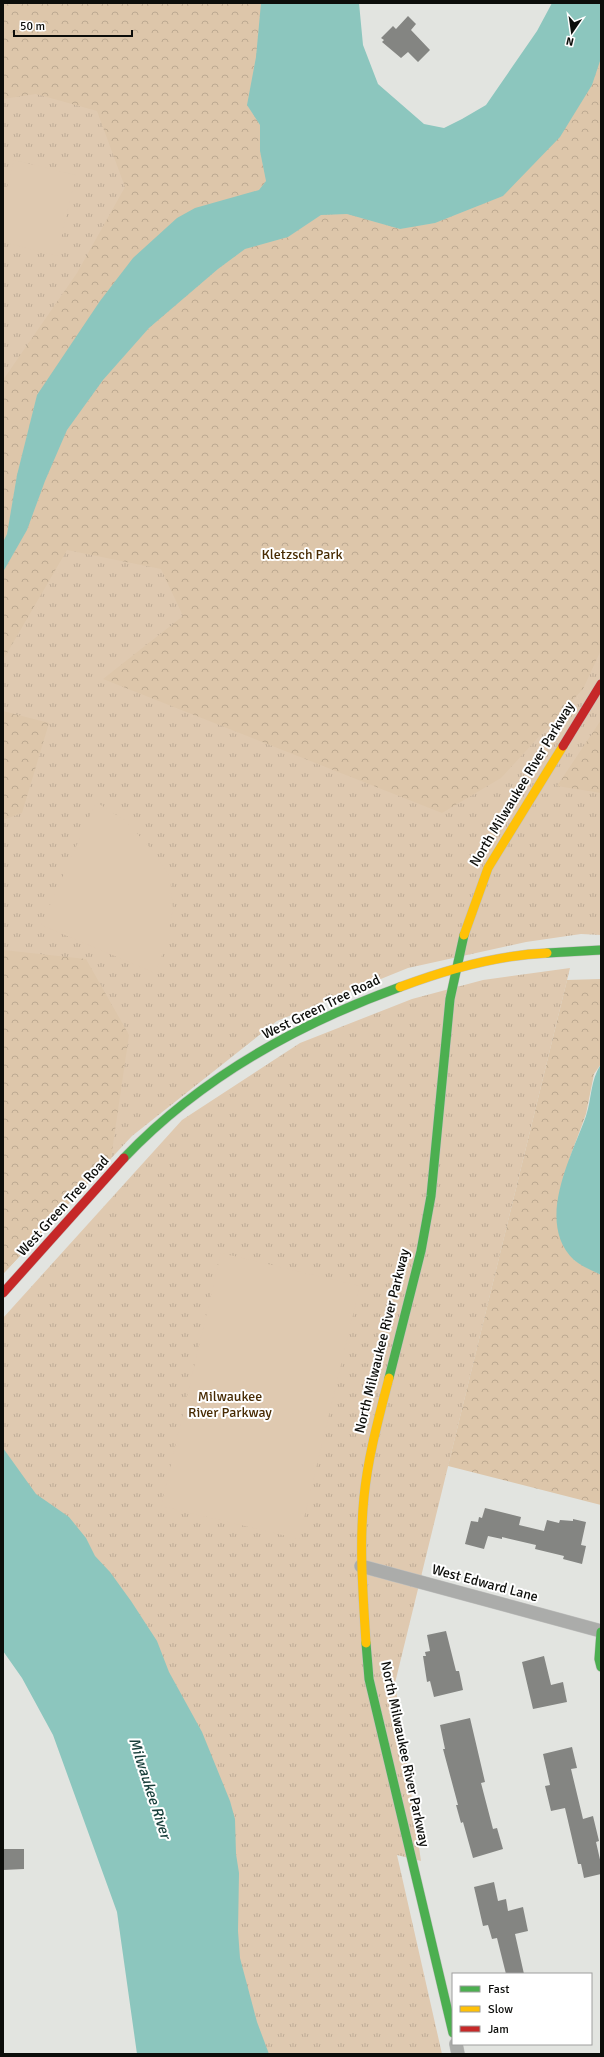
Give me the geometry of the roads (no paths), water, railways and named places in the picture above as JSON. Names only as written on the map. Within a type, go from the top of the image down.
[{"type":"street","name":"North Milwaukee River Parkway","points":[[452,2029],[369,1679],[361,1566],[364,1497],[370,1454],[420,1251],[431,1196],[454,971],[461,942],[488,868],[601,684]]},
{"type":"street","name":"West Green Tree Road","points":[[3,1293],[115,1168],[152,1130],[205,1087],[250,1057],[308,1025],[395,987],[505,959],[583,950],[601,950]]},
{"type":"street","name":"West Edward Lane","points":[[361,1566],[601,1632]]},
{"type":"street","points":[[601,1632],[599,1659],[601,1667]]},
{"type":"water","points":[[261,3],[359,3],[363,45],[378,84],[424,124],[444,128],[486,105],[537,31],[552,3],[601,3],[601,58],[592,85],[560,137],[503,196],[435,223],[400,229],[347,214],[321,215],[288,237],[245,249],[218,269],[149,328],[103,380],[67,430],[45,481],[27,530],[3,572],[3,542],[7,534],[17,475],[37,395],[100,301],[133,258],[177,218],[195,208],[259,190],[266,181],[260,151],[260,125],[247,105],[256,57]]},
{"type":"water","points":[[601,1064],[601,1275],[574,1260],[563,1245],[557,1227],[557,1209],[565,1170],[586,1116],[593,1083],[597,1070]]},
{"type":"water","name":"Milwaukee River","points":[[3,1448],[36,1494],[69,1517],[86,1538],[95,1556],[110,1572],[131,1601],[157,1641],[169,1672],[202,1732],[230,1801],[235,1819],[236,1854],[239,1873],[238,1931],[240,1958],[257,2022],[269,2054],[137,2054],[117,1912],[53,1735],[22,1678],[3,1651]]},
{"type":"park label","name":"Kletzsch Park","points":[[302,554]]},
{"type":"park label","name":"Milwaukee River Parkway","points":[[230,1404]]}]
